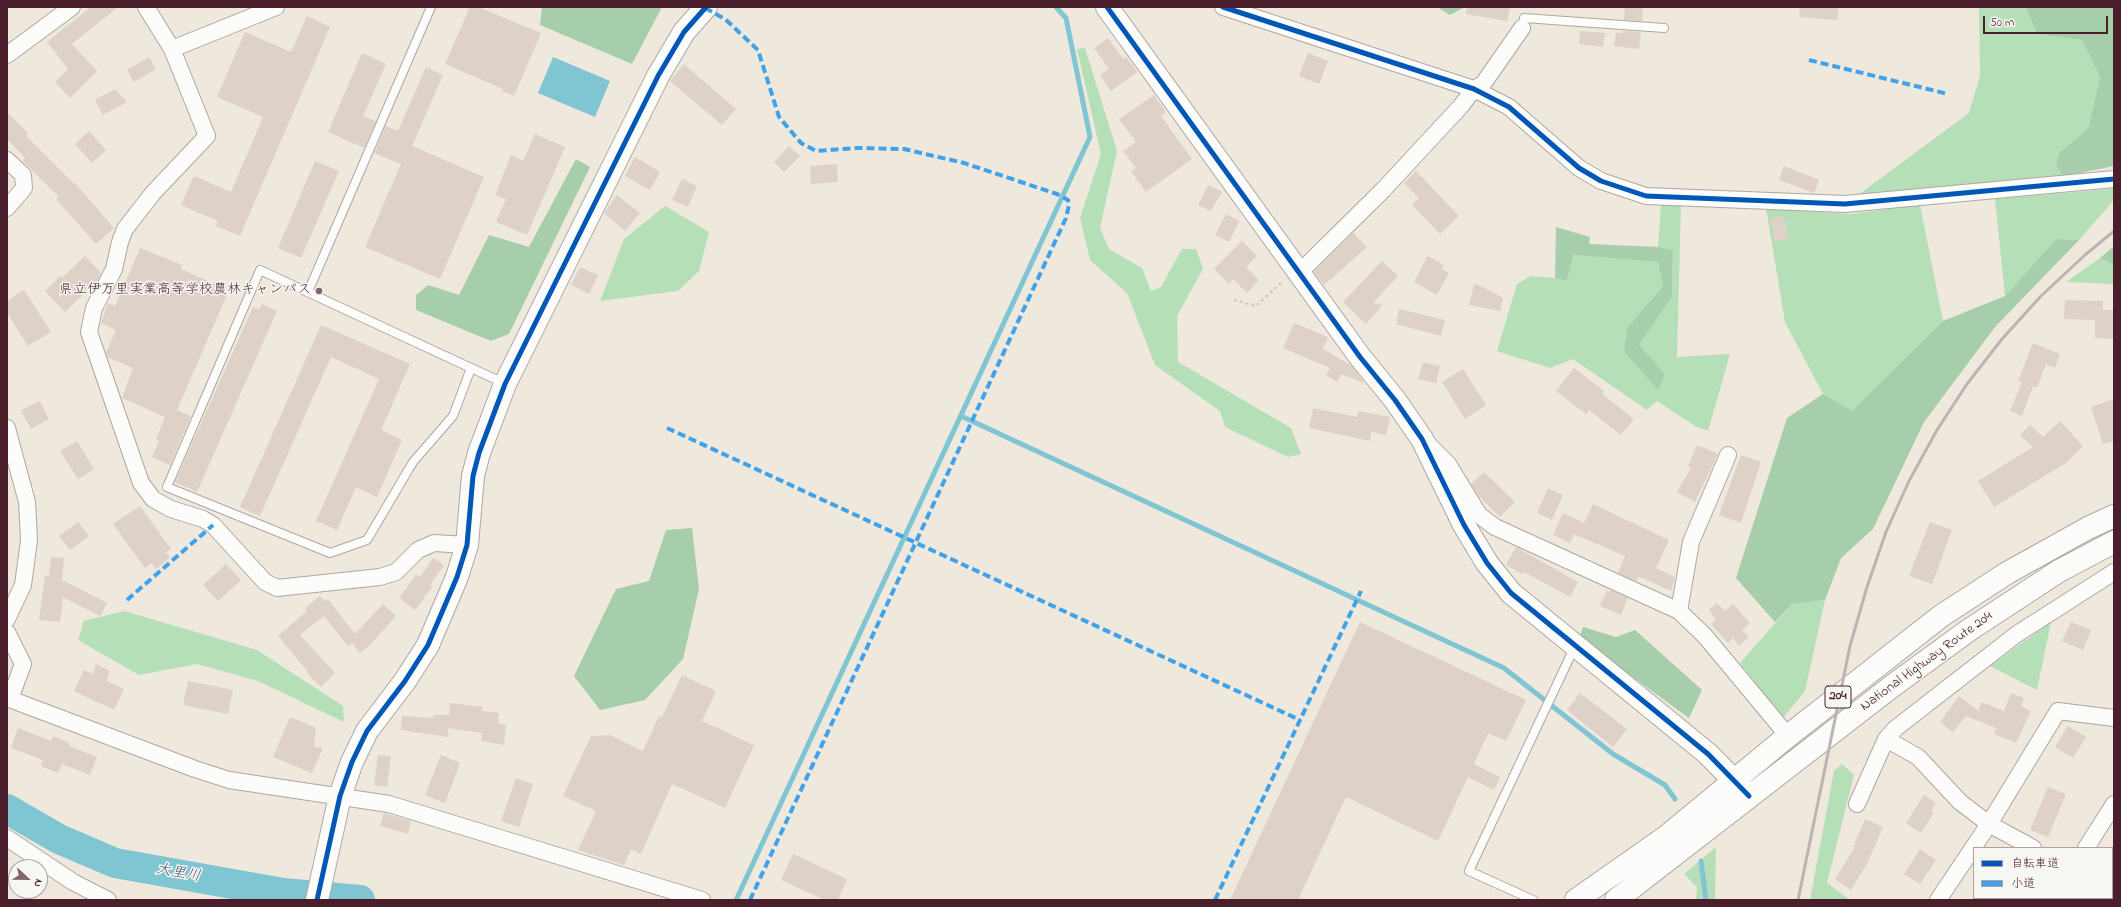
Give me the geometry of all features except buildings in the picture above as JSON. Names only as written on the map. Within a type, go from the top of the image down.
[{"type":"main road","points":[[317,900],[340,796],[352,762],[367,730],[405,681],[428,645],[457,577],[467,545],[473,476],[479,453],[505,384],[658,76],[684,32],[704,7]]},
{"type":"main road","points":[[1107,7],[1360,357],[1395,400],[1422,439],[1464,525],[1487,563],[1511,593],[1708,754],[1749,796]]},
{"type":"main road","name":"National Highway Route 204","points":[[1576,900],[1667,836],[1788,736],[1941,616],[2007,573],[2088,528],[2114,516]]},
{"type":"main road","name":"National Highway Route 204","points":[[1616,900],[1891,687],[1969,630],[2059,571],[2114,542]]},
{"type":"street","points":[[7,55],[72,7]]},
{"type":"street","points":[[146,7],[172,49],[207,136],[153,193],[125,229],[120,242],[114,269],[94,308],[90,332],[141,483],[153,499],[171,509],[203,519],[213,525],[265,582],[277,588],[380,577],[396,572],[418,550],[434,543],[467,545]]},
{"type":"street","points":[[172,49],[276,7]]},
{"type":"street","points":[[1223,7],[1474,89],[1509,107],[1579,168],[1601,181],[1646,196],[1844,204],[2114,179]]},
{"type":"street","points":[[1299,273],[1383,190],[1461,106],[1474,89],[1483,84],[1522,28]]},
{"type":"street","points":[[7,160],[23,175],[24,188],[7,208]]},
{"type":"street","points":[[7,428],[27,502],[29,540],[23,585],[7,618]]},
{"type":"street","points":[[1422,439],[1448,464],[1479,515],[1495,527],[1679,611],[1705,636],[1788,736]]},
{"type":"street","points":[[1679,611],[1691,542],[1728,455]]},
{"type":"street","points":[[1857,804],[1886,739],[1896,728],[2017,634],[2114,572]]},
{"type":"street","points":[[7,632],[23,664],[8,699],[195,769],[229,780],[287,790],[340,796],[389,804],[702,900]]},
{"type":"street","points":[[1974,847],[2058,711],[2114,718]]},
{"type":"street","points":[[1886,739],[1918,757],[1960,802],[1989,824],[2031,847]]},
{"type":"street","points":[[2087,847],[2114,804]]},
{"type":"street","points":[[7,838],[73,882],[108,900]]},
{"type":"street","points":[[1938,900],[1973,848]]},
{"type":"lane","points":[[308,292],[431,7]]},
{"type":"lane","points":[[1522,28],[1524,18],[1664,28]]},
{"type":"lane","points":[[471,368],[453,416],[413,462],[367,540],[330,553],[167,487],[260,270],[308,292],[471,368],[505,384]]},
{"type":"lane","points":[[1533,900],[1469,871],[1575,646]]},
{"type":"path","points":[[1234,300],[1256,306],[1290,275],[1299,273]]},
{"type":"green space","points":[[542,7],[660,7],[661,9],[632,64],[540,25]]},
{"type":"green space","points":[[1437,7],[1465,7],[1450,15]]},
{"type":"green space","points":[[1979,7],[2026,7],[2037,34],[2082,40],[2100,77],[2088,129],[2060,152],[2064,176],[1854,198],[1969,113],[1980,76]]},
{"type":"green space","points":[[2026,7],[2114,7],[2114,166],[2064,176],[2056,166],[2060,152],[2088,129],[2100,77],[2082,40],[2037,34]]},
{"type":"green space","points":[[1085,48],[1117,151],[1100,228],[1109,249],[1142,268],[1151,291],[1161,287],[1182,249],[1196,249],[1203,269],[1177,316],[1178,362],[1291,428],[1301,454],[1288,457],[1225,427],[1220,411],[1155,365],[1127,293],[1090,260],[1080,218],[1101,154],[1077,49]]},
{"type":"green space","points":[[576,159],[590,167],[509,334],[491,341],[416,310],[416,295],[428,285],[459,295],[489,235],[529,247]]},
{"type":"green space","points":[[2114,176],[2114,200],[2079,240],[2056,239],[2005,296],[1995,199],[2110,189]]},
{"type":"green space","points":[[1681,204],[1677,357],[1730,354],[1708,431],[1695,426],[1657,401],[1647,410],[1573,359],[1550,368],[1497,351],[1517,284],[1531,276],[1555,278],[1567,281],[1572,255],[1658,262],[1663,286],[1627,328],[1624,351],[1664,374],[1639,345],[1672,297],[1673,250],[1658,247],[1661,205]]},
{"type":"green space","points":[[1920,205],[1943,321],[1852,412],[1823,394],[1785,322],[1766,208],[1850,214]]},
{"type":"green space","points":[[665,206],[709,232],[699,271],[678,291],[600,301],[624,239]]},
{"type":"green space","points":[[1556,227],[1590,237],[1589,244],[1658,247],[1673,250],[1672,297],[1639,345],[1665,374],[1658,390],[1624,351],[1627,328],[1663,286],[1658,262],[1573,255],[1567,281],[1555,278]]},
{"type":"green space","points":[[2056,239],[2079,240],[1995,327],[1924,422],[1873,529],[1841,558],[1825,600],[1792,604],[1775,622],[1736,578],[1787,418],[1823,394],[1852,411],[1943,321],[2005,296]]},
{"type":"green space","points":[[2114,246],[2114,265],[2100,258]]},
{"type":"green space","points":[[2100,258],[2114,265],[2114,284],[2066,282]]},
{"type":"green space","points":[[692,528],[699,589],[683,659],[645,700],[600,710],[574,676],[616,589],[649,581],[666,530]]},
{"type":"green space","points":[[1825,600],[1805,691],[1783,718],[1740,663],[1792,604]]},
{"type":"green space","points":[[124,611],[257,650],[343,706],[344,722],[258,681],[197,664],[139,675],[78,640],[84,621]]},
{"type":"green space","points":[[2051,622],[2037,690],[1990,666]]},
{"type":"green space","points":[[1583,627],[1616,637],[1635,630],[1702,690],[1689,718],[1579,638]]},
{"type":"green space","points":[[1842,764],[1854,775],[1827,883],[1850,900],[1810,900],[1834,771]]},
{"type":"green space","points":[[1716,847],[1715,900],[1696,900],[1697,887],[1684,874]]},
{"type":"water","points":[[553,57],[610,81],[595,117],[538,93]]},
{"type":"waterway","points":[[736,900],[1090,137],[1066,18],[1056,7]]},
{"type":"waterway","points":[[961,416],[1504,668],[1613,754],[1665,785],[1675,799]]},
{"type":"waterway","name":"大里川","points":[[7,809],[59,839],[115,863],[283,893],[360,900]]},
{"type":"waterway","points":[[1701,861],[1706,900]]},
{"type":"railway","points":[[1798,900],[1850,646],[1867,587],[1886,532],[1909,481],[1937,430],[1967,384],[2002,339],[2041,296],[2085,255],[2114,231]]},
{"type":"marked path","points":[[705,8],[725,19],[758,50],[779,117],[801,143],[816,151],[857,148],[904,149],[964,163],[1057,194],[1068,200],[1069,205],[1066,218],[750,900]]},
{"type":"marked path","points":[[1809,60],[1948,94]]},
{"type":"marked path","points":[[667,428],[1300,720]]},
{"type":"marked path","points":[[127,600],[213,525]]},
{"type":"marked path","points":[[1215,900],[1361,591]]},
{"type":"cycle path","points":[[317,900],[340,796],[352,762],[367,731],[405,681],[428,645],[457,577],[467,545],[473,476],[479,453],[505,384],[658,76],[684,32],[706,7]]},
{"type":"cycle path","points":[[1107,7],[1360,357],[1395,400],[1422,439],[1464,525],[1487,563],[1511,593],[1708,754],[1749,796]]},
{"type":"cycle path","points":[[1223,7],[1474,89],[1509,107],[1579,168],[1601,181],[1646,196],[1845,204],[2114,179]]},
{"type":"place","name":"県立伊万里実業高等学校農林キャンパス","points":[[319,291]]}]
